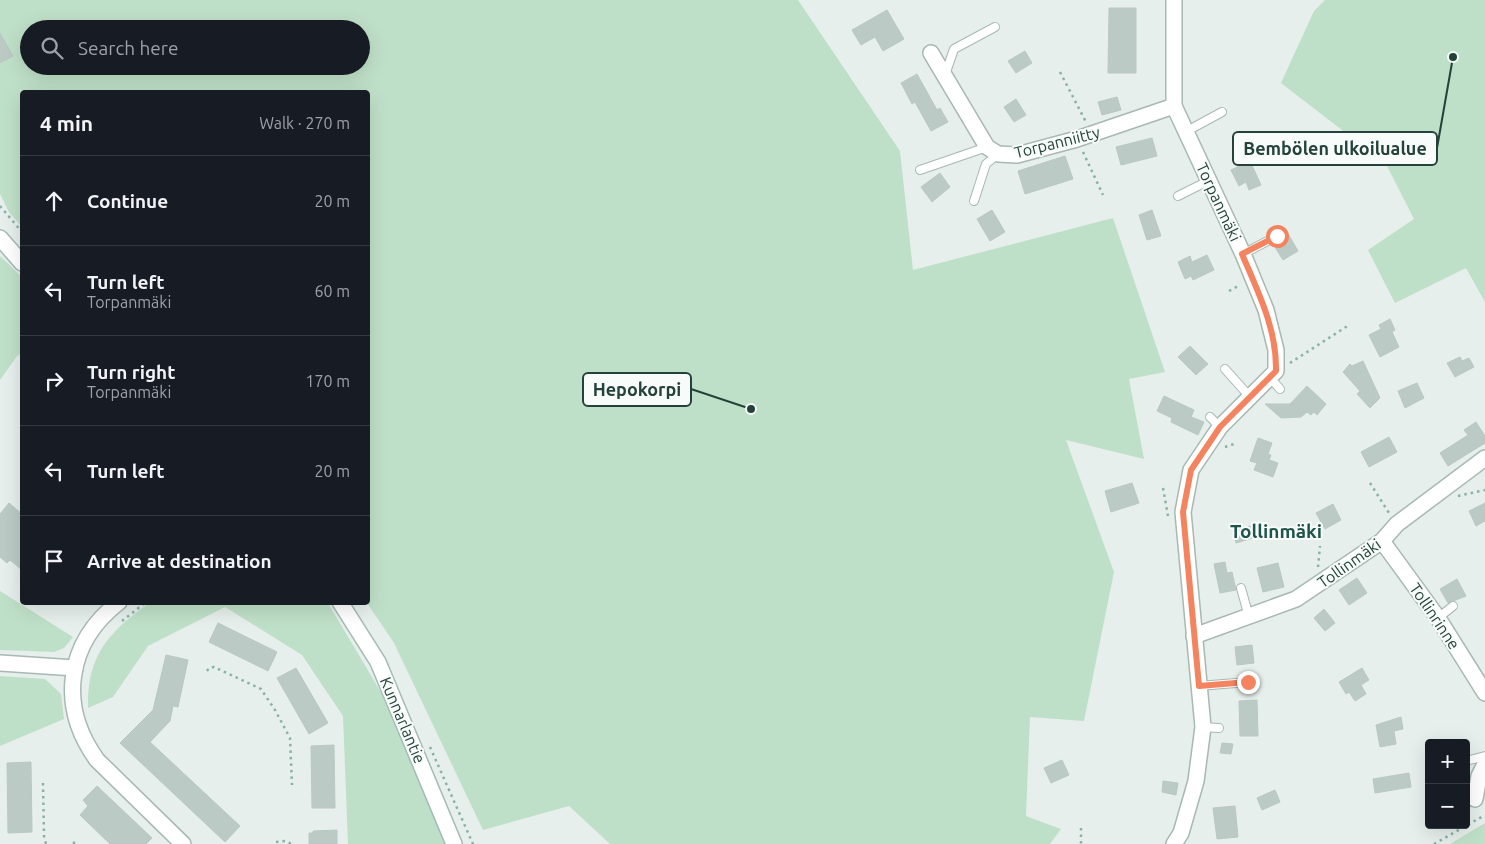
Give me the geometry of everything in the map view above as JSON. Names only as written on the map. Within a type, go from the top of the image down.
[{"type":"street","name":"Torpanmäki","points":[[1174,0],[1174,106],[1187,131],[1266,310],[1276,350],[1276,380]]},
{"type":"street","points":[[931,53],[992,150]]},
{"type":"street","name":"Torpanniitty","points":[[992,150],[1017,155],[1077,139],[1174,106]]},
{"type":"street","points":[[0,238],[20,261]]},
{"type":"street","points":[[1174,844],[1181,833],[1196,781],[1203,727],[1183,512],[1191,470],[1215,422],[1276,380]]},
{"type":"street","name":"Tollinmäki","points":[[1194,636],[1296,599],[1382,541],[1397,524],[1485,458]]},
{"type":"street","name":"Tollinrinne","points":[[1382,541],[1438,618],[1485,692]]},
{"type":"street","points":[[116,605],[96,622],[85,637],[75,668],[74,708],[87,747],[121,786],[183,844]]},
{"type":"street","name":"Kunnarlantie","points":[[342,605],[378,662],[454,844]]},
{"type":"street","points":[[0,663],[75,668]]},
{"type":"street","points":[[1475,799],[1479,776],[1485,764]]},
{"type":"lane","points":[[945,75],[954,49],[969,39],[995,27]]},
{"type":"lane","points":[[1187,131],[1222,112]]},
{"type":"lane","points":[[920,170],[992,150]]},
{"type":"lane","points":[[974,201],[992,150]]},
{"type":"lane","points":[[1178,196],[1208,181]]},
{"type":"lane","points":[[1242,254],[1277,236]]},
{"type":"lane","points":[[1225,369],[1250,397]]},
{"type":"lane","points":[[1241,588],[1249,617]]},
{"type":"lane","points":[[1438,618],[1453,606]]},
{"type":"lane","points":[[1199,686],[1248,682]]},
{"type":"lane","points":[[1203,727],[1219,728]]},
{"type":"lane","points":[[1470,760],[1485,756]]},
{"type":"path","points":[[1060,72],[1092,134]]},
{"type":"path","points":[[1077,139],[1103,195]]},
{"type":"path","points":[[0,206],[20,230]]},
{"type":"path","points":[[1276,380],[1349,325]]},
{"type":"path","points":[[1370,484],[1397,524]]},
{"type":"path","points":[[118,623],[142,605]]},
{"type":"path","points":[[207,671],[209,668],[214,667],[261,689],[290,738],[292,785]]},
{"type":"path","points":[[43,784],[44,836],[46,844]]},
{"type":"path","points":[[1434,844],[1485,815]]},
{"type":"path","points":[[1081,828],[1081,844]]},
{"type":"path","points":[[276,842],[285,841],[292,844]]},
{"type":"green space","points":[[0,0],[798,0],[900,151],[913,270],[1113,218],[1165,372],[1129,379],[1144,459],[1066,440],[1114,572],[1084,721],[1030,717],[1026,816],[1061,829],[1050,844],[610,844],[569,806],[483,830],[394,643],[368,605],[370,605],[370,90],[20,90],[20,225],[9,212],[0,194]]},
{"type":"green space","points":[[1325,0],[1485,0],[1485,302],[1466,268],[1395,303],[1368,250],[1414,219],[1386,164],[1281,83],[1314,11]]},
{"type":"green space","points":[[0,256],[20,275],[20,354],[0,380]]},
{"type":"green space","points":[[0,591],[73,637],[64,648],[54,652],[0,650]]},
{"type":"green space","points":[[146,605],[329,605],[382,694],[447,844],[348,844],[343,716],[302,655],[225,607],[148,646],[113,697],[88,708],[91,673],[96,659],[111,635]]},
{"type":"green space","points":[[0,676],[45,679],[61,694],[64,719],[0,746]]},
{"type":"green space","points":[[1485,823],[1485,844],[1450,844]]},
{"type":"building","points":[[1109,8],[1136,8],[1136,73],[1108,73]]},
{"type":"building","points":[[887,10],[904,39],[883,51],[875,37],[861,45],[852,30]]},
{"type":"building","points":[[0,33],[13,56],[0,63]]},
{"type":"building","points":[[1025,51],[1032,63],[1016,73],[1008,61]]},
{"type":"building","points":[[917,74],[937,110],[940,108],[948,122],[931,131],[915,102],[912,104],[901,83]]},
{"type":"building","points":[[1117,97],[1121,110],[1102,115],[1098,102]]},
{"type":"building","points":[[1016,99],[1026,115],[1014,122],[1004,107]]},
{"type":"building","points":[[1152,138],[1157,156],[1121,165],[1116,147]]},
{"type":"building","points":[[1065,156],[1073,179],[1025,194],[1018,171]]},
{"type":"building","points":[[1250,161],[1261,185],[1249,190],[1246,182],[1239,186],[1231,170]]},
{"type":"building","points":[[940,173],[950,187],[932,202],[921,187]]},
{"type":"building","points":[[992,210],[1005,232],[990,241],[977,219]]},
{"type":"building","points":[[1152,210],[1161,236],[1147,240],[1139,215]]},
{"type":"building","points":[[1287,232],[1298,251],[1283,260],[1273,244],[1281,239],[1282,234]]},
{"type":"building","points":[[1207,255],[1214,270],[1193,280],[1191,276],[1185,279],[1178,262],[1190,256],[1192,262]]},
{"type":"building","points":[[1390,319],[1395,330],[1392,332],[1399,347],[1380,357],[1369,335],[1381,329],[1379,325]]},
{"type":"building","points":[[1190,346],[1208,364],[1196,375],[1178,357]]},
{"type":"building","points":[[1460,357],[1462,361],[1469,358],[1474,367],[1455,377],[1447,363]]},
{"type":"building","points":[[1363,361],[1380,398],[1370,408],[1357,394],[1360,391],[1343,372],[1350,364],[1352,366]]},
{"type":"building","points":[[1417,383],[1424,398],[1405,408],[1398,391]]},
{"type":"building","points":[[1307,386],[1326,404],[1317,415],[1314,412],[1311,415],[1307,412],[1301,417],[1281,418],[1265,404],[1290,404]]},
{"type":"building","points":[[1164,396],[1194,410],[1191,417],[1204,422],[1198,435],[1171,422],[1172,418],[1157,411]]},
{"type":"building","points":[[1476,422],[1485,436],[1485,443],[1448,466],[1440,453],[1468,435],[1464,430]]},
{"type":"building","points":[[1389,437],[1397,452],[1369,467],[1361,452]]},
{"type":"building","points":[[1258,438],[1272,443],[1268,454],[1271,455],[1269,460],[1278,463],[1273,477],[1254,470],[1257,463],[1250,461]]},
{"type":"building","points":[[1132,483],[1139,503],[1111,512],[1105,491]]},
{"type":"building","points":[[9,503],[20,512],[20,568],[10,560],[7,563],[0,557],[0,514]]},
{"type":"building","points":[[1485,503],[1485,521],[1476,526],[1469,511]]},
{"type":"building","points":[[1333,504],[1341,520],[1325,529],[1316,513]]},
{"type":"building","points":[[1250,526],[1253,538],[1236,543],[1233,531]]},
{"type":"building","points":[[1225,562],[1227,573],[1232,572],[1236,590],[1220,593],[1214,564]]},
{"type":"building","points":[[1278,563],[1284,587],[1263,592],[1257,568]]},
{"type":"building","points":[[1357,578],[1367,593],[1349,605],[1339,590]]},
{"type":"building","points":[[1457,579],[1466,596],[1448,603],[1440,589]]},
{"type":"building","points":[[1324,609],[1335,623],[1325,631],[1314,618]]},
{"type":"building","points":[[218,623],[277,652],[268,671],[209,642]]},
{"type":"building","points":[[1252,645],[1254,663],[1237,665],[1235,647]]},
{"type":"building","points":[[166,655],[188,660],[178,707],[173,706],[170,721],[150,742],[240,826],[225,842],[120,743],[153,710]]},
{"type":"building","points":[[296,668],[328,723],[309,734],[277,678]]},
{"type":"building","points":[[1362,668],[1369,680],[1361,685],[1366,694],[1355,701],[1349,692],[1346,694],[1339,682]]},
{"type":"building","points":[[1257,700],[1258,736],[1240,736],[1239,701]]},
{"type":"building","points":[[1401,717],[1403,729],[1394,731],[1396,744],[1380,747],[1376,725]]},
{"type":"building","points":[[1222,743],[1233,744],[1231,754],[1220,753]]},
{"type":"building","points":[[334,745],[335,808],[312,808],[311,746]]},
{"type":"building","points":[[1062,760],[1069,775],[1051,783],[1044,768]]},
{"type":"building","points":[[31,762],[32,832],[8,833],[7,763]]},
{"type":"building","points":[[1409,773],[1411,787],[1375,793],[1373,779]]},
{"type":"building","points":[[1163,781],[1178,783],[1176,795],[1162,792]]},
{"type":"building","points":[[97,786],[152,838],[146,844],[110,844],[80,815],[88,806],[83,800]]},
{"type":"building","points":[[1275,790],[1280,802],[1262,810],[1257,798]]},
{"type":"building","points":[[1235,806],[1238,837],[1217,839],[1213,808]]},
{"type":"building","points":[[337,830],[337,844],[309,844],[309,833],[313,833],[313,831]]},
{"type":"place","name":"Bembölen ulkoilualue","points":[[1453,57]]},
{"type":"place","name":"Hepokorpi","points":[[751,409]]},
{"type":"district","name":"Tollinmäki","points":[[1276,531]]},
{"type":"route","points":[[1248,682],[1199,686],[1183,512],[1191,470],[1200,455],[1220,427],[1271,379],[1276,371],[1276,350],[1266,310],[1242,254],[1277,236]]}]
